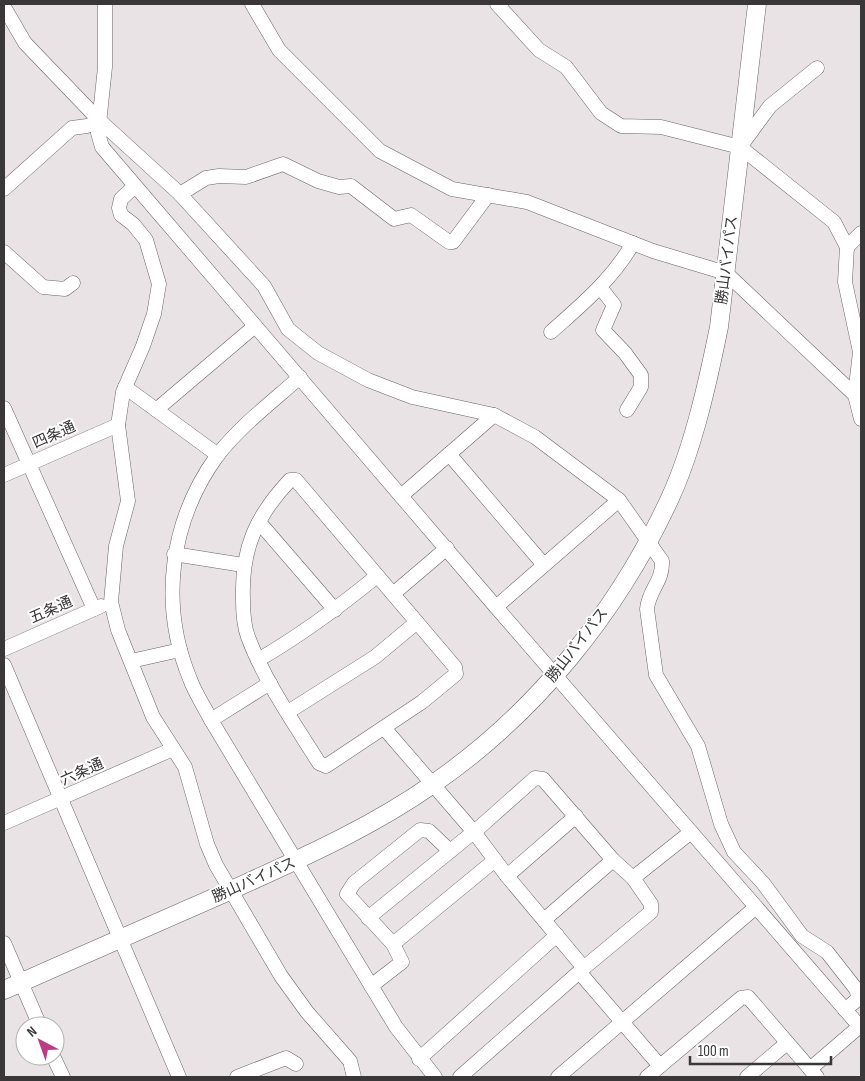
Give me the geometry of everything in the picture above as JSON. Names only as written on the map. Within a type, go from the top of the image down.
[{"type":"main road","name":"勝山バイパス","points":[[4,990],[295,862],[390,812],[433,784],[481,747],[520,712],[556,675],[616,593],[648,541],[672,494],[708,379],[719,327],[757,4]]},
{"type":"street","points":[[105,4],[105,67],[98,133],[102,147],[496,607],[860,1027],[813,1073],[748,997],[741,998],[648,1077]]},
{"type":"street","points":[[252,4],[279,50],[380,151],[452,189],[527,202],[634,243],[726,273],[855,395]]},
{"type":"street","points":[[497,4],[539,50],[566,67],[601,113],[621,126],[661,127],[740,148],[834,222],[847,247],[845,282],[860,352],[855,395],[861,419]]},
{"type":"street","points":[[4,7],[26,43],[100,121],[180,194],[264,286],[288,329],[318,354],[368,380],[412,396],[494,415],[535,437],[619,500],[662,561],[662,574],[648,599],[646,609],[656,675],[698,746],[721,824],[734,852],[763,883],[802,936],[828,952],[856,989],[859,998],[845,1010]]},
{"type":"street","points":[[740,148],[770,106],[817,68]]},
{"type":"street","points":[[4,189],[72,128],[87,126],[100,121]]},
{"type":"street","points":[[180,194],[206,178],[220,176],[246,177],[283,164],[318,181],[339,186],[351,186],[394,219],[411,215],[449,242],[454,242],[488,195]]},
{"type":"street","points":[[135,186],[121,199],[119,208],[121,215],[133,224],[146,240],[159,284],[154,314],[143,346],[125,387],[118,425],[128,501],[116,546],[110,602],[154,717],[185,767],[207,844],[216,866],[281,976],[307,1012],[350,1061],[354,1077]]},
{"type":"street","points":[[847,247],[861,233]]},
{"type":"street","points":[[551,332],[600,287],[626,258],[634,243]]},
{"type":"street","points":[[4,252],[43,287],[65,289],[73,283]]},
{"type":"street","points":[[600,287],[614,305],[603,330],[626,353],[642,376],[640,387],[627,410]]},
{"type":"street","points":[[156,410],[255,326]]},
{"type":"street","points":[[300,377],[245,426],[218,455],[200,484],[185,514],[174,554],[173,618],[180,650],[190,680],[211,720],[396,1027],[435,1077]]},
{"type":"street","points":[[125,387],[218,455]]},
{"type":"street","points":[[4,408],[94,609]]},
{"type":"street","points":[[401,496],[494,415]]},
{"type":"street","name":"四条通","points":[[4,475],[118,425]]},
{"type":"street","points":[[449,454],[544,565]]},
{"type":"street","points":[[290,480],[296,480],[455,667],[456,674],[384,728],[326,766],[319,763],[270,683],[248,635],[243,611],[243,565],[259,522],[274,497],[290,480]]},
{"type":"street","points":[[496,607],[619,500]]},
{"type":"street","points":[[259,522],[335,610]]},
{"type":"street","points":[[393,594],[447,548]]},
{"type":"street","points":[[174,554],[243,565]]},
{"type":"street","points":[[258,660],[298,636],[335,610],[377,576]]},
{"type":"street","name":"五条通","points":[[4,649],[110,602]]},
{"type":"street","points":[[288,712],[375,657],[417,622]]},
{"type":"street","points":[[131,661],[180,650]]},
{"type":"street","points":[[4,665],[179,1077]]},
{"type":"street","points":[[211,720],[270,683]]},
{"type":"street","points":[[384,728],[474,832],[507,876],[557,935],[582,971],[622,1022],[660,1066]]},
{"type":"street","name":"六条通","points":[[4,823],[173,749]]},
{"type":"street","points":[[368,918],[474,832],[535,778],[543,779],[613,860],[633,878],[651,904],[651,912],[460,1077]]},
{"type":"street","points":[[507,876],[576,816]]},
{"type":"street","points":[[371,986],[402,962],[393,944],[347,894],[354,883],[420,830],[429,831],[450,851]]},
{"type":"street","points":[[633,878],[691,832]]},
{"type":"street","points":[[393,944],[495,860]]},
{"type":"street","points":[[544,920],[613,860]]},
{"type":"street","points":[[558,1077],[756,907]]},
{"type":"street","points":[[419,1058],[557,935]]},
{"type":"street","points":[[4,943],[36,1016]]},
{"type":"street","points":[[747,1077],[787,1042]]},
{"type":"street","points":[[237,1077],[286,1058],[296,1064]]}]
